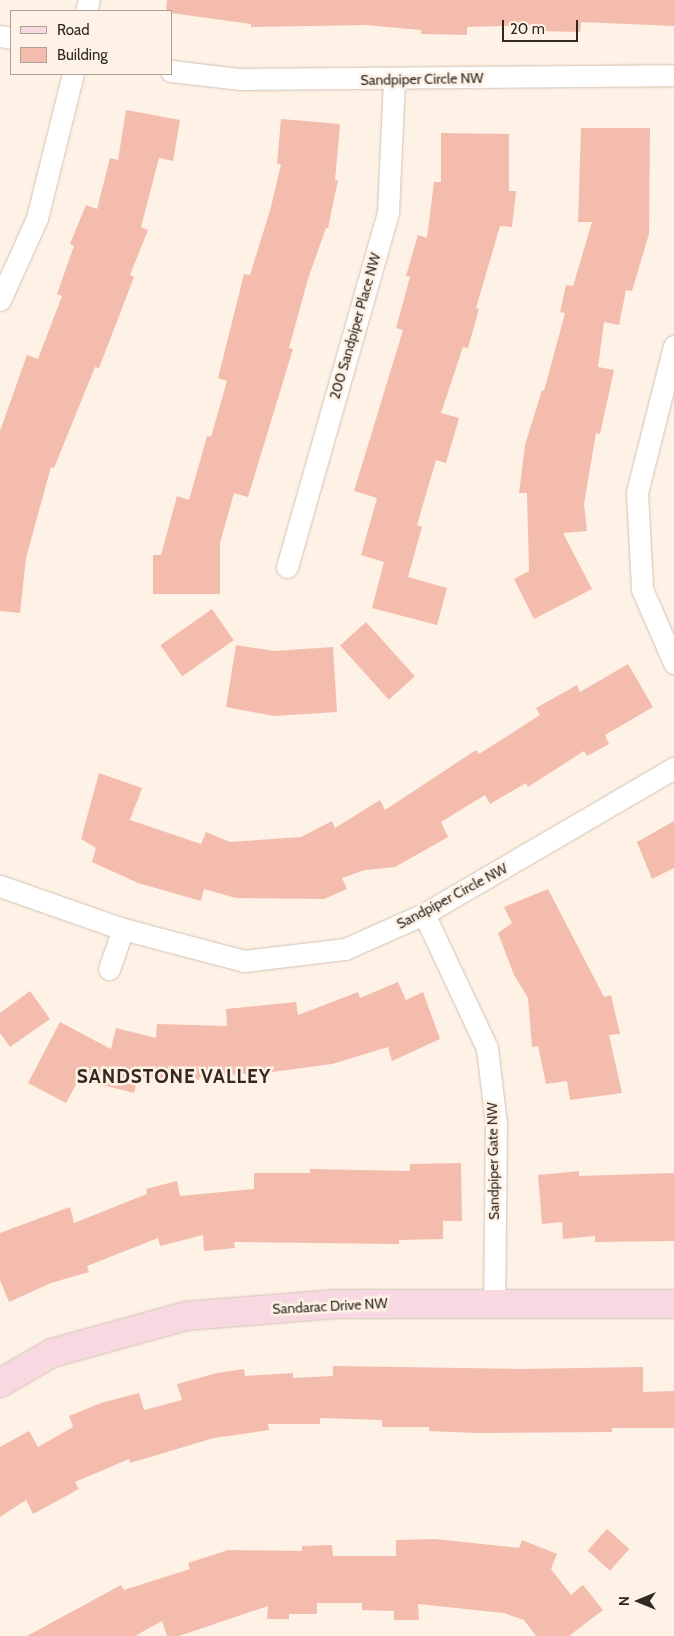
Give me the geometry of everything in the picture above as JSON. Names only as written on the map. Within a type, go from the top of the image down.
[{"type":"street","name":"Sandpiper Circle NW","points":[[172,71],[239,79],[394,80],[674,75]]},
{"type":"street","points":[[0,300],[37,218],[73,75]]},
{"type":"street","name":"200 Sandpiper Place NW","points":[[286,568],[388,212],[394,80]]},
{"type":"street","points":[[674,346],[636,492],[642,589],[674,663]]},
{"type":"street","name":"Sandpiper Circle NW","points":[[0,886],[124,929],[244,961],[345,949],[424,914],[674,768]]},
{"type":"street","name":"Sandpiper Gate NW","points":[[424,914],[487,1048],[496,1124],[494,1303]]},
{"type":"street","points":[[109,969],[124,929]]},
{"type":"street","name":"Sandarac Drive NW","points":[[0,1383],[52,1352],[186,1316],[336,1304],[674,1304]]},
{"type":"building","points":[[167,0],[674,0],[674,26],[581,22],[580,32],[538,31],[538,25],[467,27],[467,35],[421,34],[421,30],[366,25],[251,27],[251,24],[172,13],[172,10],[166,10]]},
{"type":"building","points":[[126,110],[180,120],[173,161],[159,158],[141,227],[148,230],[130,275],[134,277],[99,368],[95,367],[54,468],[51,467],[26,558],[20,613],[0,611],[0,431],[27,355],[38,359],[62,296],[57,294],[74,246],[70,244],[86,205],[97,209],[110,158],[118,160]]},
{"type":"building","points":[[281,119],[340,124],[335,180],[338,180],[328,228],[326,228],[308,279],[289,348],[293,349],[248,497],[234,493],[220,543],[220,594],[153,594],[153,555],[161,555],[177,496],[189,500],[207,436],[211,437],[227,381],[218,378],[244,274],[250,275],[271,207],[281,164],[277,164]]},
{"type":"building","points":[[581,128],[650,128],[649,234],[632,291],[626,290],[619,325],[604,322],[598,367],[614,370],[600,434],[596,433],[584,504],[587,531],[563,533],[592,589],[534,619],[514,579],[529,571],[527,493],[519,493],[525,445],[542,390],[544,391],[565,313],[560,312],[566,285],[573,286],[592,222],[578,222]]},
{"type":"building","points":[[441,133],[509,134],[509,191],[516,191],[512,227],[500,226],[476,308],[479,309],[468,348],[463,347],[441,413],[459,418],[446,463],[436,460],[417,525],[422,527],[408,577],[447,588],[437,625],[372,608],[384,562],[361,555],[377,498],[354,491],[403,330],[396,328],[410,277],[406,276],[418,235],[427,238],[434,182],[441,182]]},
{"type":"building","points":[[212,609],[234,640],[182,676],[160,645]]},
{"type":"building","points":[[366,622],[415,676],[389,700],[340,645]]},
{"type":"building","points":[[236,645],[274,651],[333,647],[337,712],[274,716],[226,707]]},
{"type":"building","points":[[628,664],[653,707],[605,735],[609,744],[587,756],[584,751],[528,787],[526,783],[490,804],[485,795],[441,822],[448,837],[395,867],[365,870],[342,878],[347,889],[324,899],[236,898],[204,889],[201,901],[138,883],[92,862],[96,848],[81,839],[99,773],[142,788],[130,820],[201,844],[206,832],[230,842],[301,837],[332,821],[335,828],[380,800],[385,810],[476,750],[479,754],[540,715],[536,708],[577,685],[580,692]]},
{"type":"building","points":[[674,821],[674,868],[652,879],[637,842]]},
{"type":"building","points":[[548,889],[604,997],[611,995],[620,1034],[609,1035],[622,1093],[570,1100],[567,1081],[546,1084],[538,1046],[532,1047],[528,998],[514,975],[498,933],[512,923],[504,907]]},
{"type":"building","points":[[398,982],[406,1000],[423,992],[440,1039],[392,1061],[388,1047],[332,1064],[272,1072],[200,1077],[199,1080],[138,1078],[134,1093],[79,1079],[66,1103],[28,1083],[60,1022],[111,1049],[116,1028],[156,1038],[157,1024],[227,1026],[226,1009],[296,1002],[298,1015],[358,992],[360,998]]},
{"type":"building","points":[[30,991],[50,1019],[10,1047],[0,1033],[0,1013]]},
{"type":"building","points":[[461,1163],[462,1221],[443,1221],[443,1239],[399,1240],[399,1244],[234,1242],[235,1248],[204,1251],[203,1235],[160,1246],[158,1238],[87,1266],[89,1272],[51,1283],[9,1302],[0,1280],[0,1233],[70,1207],[74,1223],[147,1194],[146,1189],[177,1181],[180,1196],[254,1189],[254,1173],[310,1173],[310,1169],[410,1171],[410,1164]]},
{"type":"building","points":[[579,1171],[579,1176],[674,1173],[674,1241],[595,1242],[595,1236],[563,1239],[562,1222],[542,1224],[538,1175]]},
{"type":"building","points":[[333,1366],[519,1369],[643,1367],[643,1392],[674,1391],[674,1428],[612,1428],[612,1432],[477,1433],[429,1431],[429,1427],[382,1427],[382,1420],[320,1418],[320,1424],[268,1424],[269,1430],[214,1438],[130,1463],[129,1459],[75,1482],[79,1489],[33,1514],[26,1500],[0,1517],[0,1447],[29,1431],[38,1447],[73,1427],[69,1416],[101,1403],[139,1393],[144,1410],[182,1400],[177,1384],[217,1373],[244,1369],[245,1376],[293,1373],[293,1378],[333,1376]]},
{"type":"building","points":[[607,1529],[629,1549],[610,1571],[588,1551]]},
{"type":"building","points":[[435,1539],[519,1548],[522,1540],[557,1554],[551,1569],[571,1595],[583,1585],[603,1610],[569,1636],[536,1636],[524,1620],[504,1613],[418,1604],[419,1620],[394,1620],[394,1611],[362,1610],[362,1603],[317,1603],[317,1614],[289,1614],[289,1619],[267,1619],[268,1606],[179,1636],[167,1636],[162,1621],[135,1636],[27,1636],[121,1585],[124,1590],[190,1569],[188,1563],[228,1550],[302,1551],[302,1546],[332,1545],[333,1556],[396,1556],[396,1540]]},
{"type":"district","name":"SANDSTONE VALLEY","points":[[174,1077]]}]
